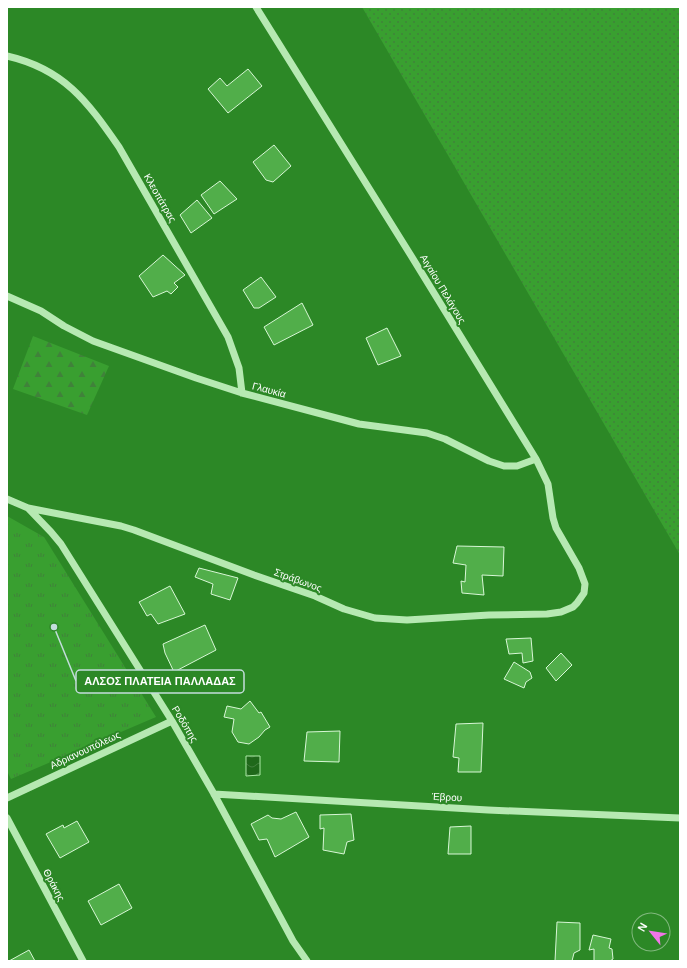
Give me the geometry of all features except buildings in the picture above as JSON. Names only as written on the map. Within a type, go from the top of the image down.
[{"type":"street","name":"Αιγαίου Πελάγους","points":[[256,7],[536,459],[548,484],[552,518],[556,528],[579,568],[585,584],[584,593]]},
{"type":"street","name":"Κλεοπάτρας","points":[[7,56],[36,65],[68,84],[86,102],[119,147],[228,337],[239,368],[242,393]]},
{"type":"street","name":"Γλαυκία","points":[[7,296],[41,311],[77,334],[196,378],[242,393],[359,424],[427,433],[445,439],[489,461],[504,466],[517,466],[536,459]]},
{"type":"street","name":"Στράβωνος","points":[[7,499],[28,508],[121,526],[309,594],[344,609],[375,618],[408,620],[556,613],[573,607],[578,603],[584,593]]},
{"type":"street","name":"Ροδόπης","points":[[28,508],[61,544],[172,721],[214,794],[288,931],[307,961]]},
{"type":"street","name":"Αδριανουπόλεως","points":[[7,798],[172,721]]},
{"type":"street","name":"Έβρου","points":[[214,794],[480,809],[680,818]]},
{"type":"street","name":"Θράκης","points":[[7,818],[83,961]]},
{"type":"green space","points":[[362,7],[680,7],[680,555]]},
{"type":"green space","points":[[33,336],[109,366],[87,415],[13,389]]},
{"type":"green space","points":[[7,516],[44,537],[156,717],[11,779],[7,771]]},
{"type":"water","points":[[246,756],[260,756],[260,775],[246,776]]},
{"type":"place","name":"ΑΛΣΟΣ ΠΛΑΤΕΙΑ ΠΑΛΛΑΔΑΣ","points":[[54,627]]}]
